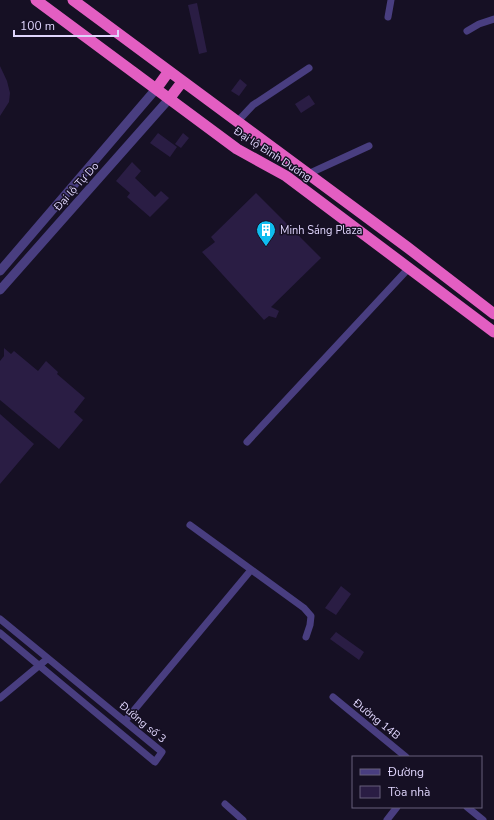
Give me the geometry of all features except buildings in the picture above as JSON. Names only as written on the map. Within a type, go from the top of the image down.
[{"type":"highway","name":"Đại lộ Bình Dương","points":[[36,0],[237,149],[286,176],[408,269],[494,332]]},
{"type":"highway","name":"Đại lộ Bình Dương","points":[[73,0],[494,314]]},
{"type":"highway","points":[[156,89],[169,72]]},
{"type":"highway","points":[[170,99],[182,82]]},
{"type":"street","points":[[388,17],[390,0]]},
{"type":"street","points":[[466,31],[479,24],[494,19]]},
{"type":"street","points":[[237,122],[253,105],[309,68]]},
{"type":"street","name":"Đại lộ Tự Do","points":[[0,271],[156,89]]},
{"type":"street","name":"Đại lộ Tự Do","points":[[0,290],[170,99]]},
{"type":"street","points":[[308,174],[369,146]]},
{"type":"street","points":[[247,442],[408,269]]},
{"type":"street","points":[[190,525],[304,608],[311,616],[306,637]]},
{"type":"street","points":[[125,721],[251,570]]},
{"type":"street","name":"Đường số 3","points":[[0,620],[162,752],[155,762],[0,633]]},
{"type":"street","points":[[0,698],[47,659]]},
{"type":"street","name":"Đường 14B","points":[[333,697],[405,756]]},
{"type":"street","points":[[225,804],[243,820]]},
{"type":"street","points":[[387,820],[396,808]]},
{"type":"street","points":[[468,808],[483,820]]},
{"type":"place","name":"Minh Sáng Plaza","points":[[266,247]]}]
